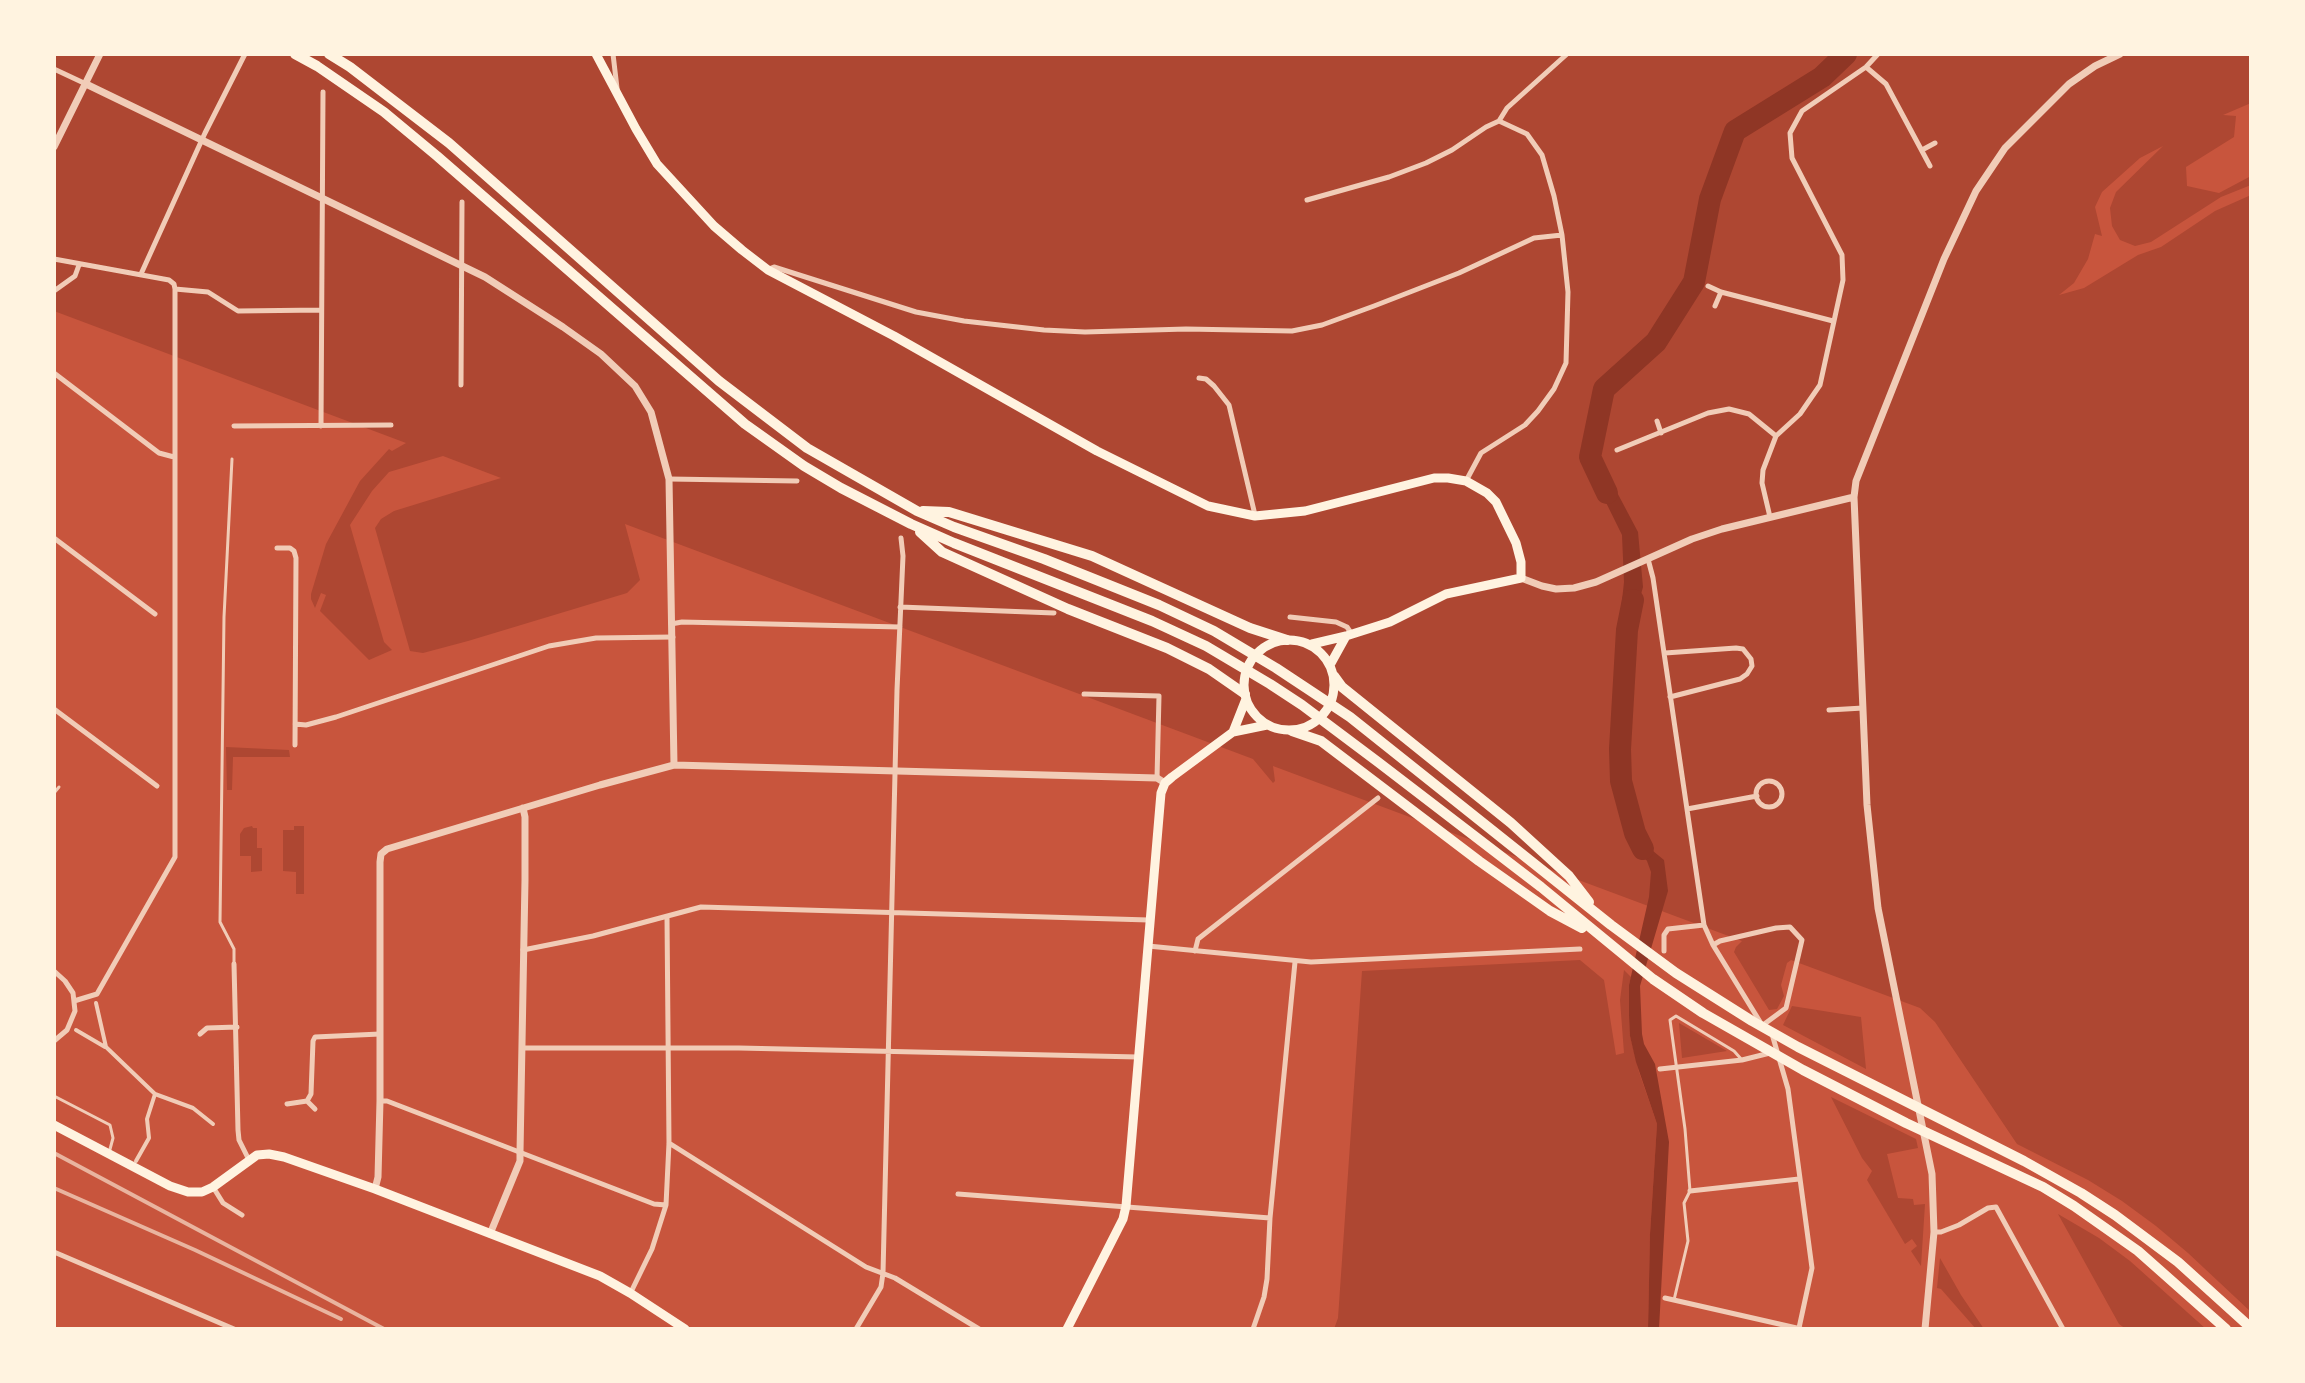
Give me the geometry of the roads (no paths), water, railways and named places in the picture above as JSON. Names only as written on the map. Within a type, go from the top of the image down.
[{"type":"highway","points":[[295,54],[384,112],[745,424],[804,466],[911,524],[1152,621],[1206,646],[1302,705],[1541,887],[1653,979],[1750,1042],[1906,1123],[2043,1187],[2106,1227],[2168,1276],[2226,1329]]},
{"type":"highway","points":[[329,54],[449,143],[719,381],[807,448],[917,511],[1100,581],[1214,631],[1310,689],[1676,973],[1798,1047],[2054,1177],[2115,1215],[2178,1262],[2251,1328]]},
{"type":"highway","points":[[917,511],[949,512],[1092,556],[1250,628],[1287,640]]},
{"type":"highway","points":[[911,524],[942,552],[1068,609],[1167,648],[1209,669],[1246,697]]},
{"type":"highway","points":[[1332,671],[1342,687],[1511,823],[1569,876],[1600,916]]},
{"type":"highway","points":[[1292,731],[1321,741],[1550,911],[1601,938]]},
{"type":"main road","points":[[596,54],[657,164],[714,226],[742,250],[768,270],[894,336],[1111,458],[1208,506],[1255,516],[1305,511],[1434,478],[1466,481],[1496,502],[1516,543],[1521,578],[1446,594],[1390,622],[1349,635],[1312,644],[1287,640],[1266,647],[1256,654],[1245,677],[1246,697],[1254,714],[1267,725]]},
{"type":"main road","points":[[1332,671],[1349,635]]},
{"type":"main road","points":[[1067,1329],[1123,1219],[1126,1206],[1161,780],[1233,732],[1267,725],[1292,731],[1313,724],[1332,702],[1335,687],[1332,671],[1312,644]]},
{"type":"main road","points":[[1233,732],[1246,697]]},
{"type":"main road","points":[[54,1125],[180,1190],[194,1193],[213,1187],[257,1155],[269,1154],[375,1189],[600,1276],[685,1329]]},
{"type":"street","points":[[54,147],[100,54]]},
{"type":"street","points":[[141,274],[245,54]]},
{"type":"street","points":[[613,54],[618,93]]},
{"type":"street","points":[[1307,200],[1426,163],[1499,121],[1507,108],[1567,54]]},
{"type":"street","points":[[1770,517],[1762,483],[1763,470],[1776,436],[1800,414],[1820,385],[1843,280],[1842,255],[1792,158],[1790,133],[1802,111],[1866,67],[1878,54]]},
{"type":"street","points":[[1925,1329],[1934,1232],[1930,1157],[1878,908],[1867,805],[1854,497],[1856,481],[1944,259],[1976,191],[2005,148],[2069,84],[2120,54]]},
{"type":"street","points":[[1866,67],[1886,84],[1930,166]]},
{"type":"street","points":[[54,69],[461,264],[563,327],[601,354],[635,386],[651,412],[669,479],[674,765]]},
{"type":"street","points":[[321,426],[323,92]]},
{"type":"street","points":[[1466,481],[1481,453],[1525,425],[1538,411],[1554,389],[1566,363],[1568,292],[1554,196],[1542,155],[1527,134],[1499,121]]},
{"type":"street","points":[[1922,150],[1935,143]]},
{"type":"street","points":[[461,385],[462,202]]},
{"type":"street","points":[[768,270],[774,267],[916,312],[964,321],[1085,332],[1186,329],[1292,331],[1322,325],[1374,306],[1459,273],[1534,238],[1562,235]]},
{"type":"street","points":[[54,259],[172,281],[175,289],[175,857],[97,994],[74,1001]]},
{"type":"street","points":[[54,291],[75,276],[79,265]]},
{"type":"street","points":[[1708,286],[1833,321]]},
{"type":"street","points":[[175,289],[208,292],[238,311],[321,310]]},
{"type":"street","points":[[1715,306],[1721,292]]},
{"type":"street","points":[[54,373],[159,453],[174,457]]},
{"type":"street","points":[[1199,378],[1206,379],[1214,386],[1229,405],[1255,516]]},
{"type":"street","points":[[1617,450],[1708,413],[1729,409],[1749,414],[1776,436]]},
{"type":"street","points":[[1657,421],[1661,433]]},
{"type":"street","points":[[234,426],[391,425]]},
{"type":"street","points":[[669,479],[797,481]]},
{"type":"street","points":[[1521,578],[1542,586],[1574,588],[1596,582],[1692,539],[1854,497]]},
{"type":"street","points":[[54,538],[155,614]]},
{"type":"street","points":[[856,1329],[881,1287],[883,1273],[903,556],[901,538]]},
{"type":"street","points":[[277,548],[290,548],[296,558],[295,745]]},
{"type":"street","points":[[1648,558],[1665,653],[1704,925],[1713,945],[1763,1025],[1772,1034],[1778,1051],[1788,1089],[1812,1268],[1801,1329],[1665,1298]]},
{"type":"street","points":[[900,607],[1054,613]]},
{"type":"street","points":[[1290,617],[1336,622],[1347,627],[1349,635]]},
{"type":"street","points":[[671,624],[900,627]]},
{"type":"street","points":[[295,724],[306,725],[336,717],[549,646],[596,638],[673,637]]},
{"type":"street","points":[[1665,653],[1743,649],[1748,653],[1752,666],[1740,679],[1670,697]]},
{"type":"street","points":[[375,1189],[380,1101],[381,854],[387,849],[674,765],[1161,780],[1159,696],[1084,694]]},
{"type":"street","points":[[1829,710],[1863,708]]},
{"type":"street","points":[[54,709],[157,786]]},
{"type":"street","points":[[1766,781],[1773,782],[1781,790],[1781,799],[1775,805],[1765,806],[1757,796],[1759,786],[1766,781]]},
{"type":"street","points":[[1687,809],[1757,796]]},
{"type":"street","points":[[1195,951],[1198,939],[1378,798]]},
{"type":"street","points":[[490,1234],[520,1161],[525,880],[523,808]]},
{"type":"street","points":[[523,950],[593,936],[701,907],[1150,920]]},
{"type":"street","points":[[630,1293],[652,1249],[666,1205],[669,1143],[667,917]]},
{"type":"street","points":[[1664,951],[1664,935],[1668,929],[1704,925]]},
{"type":"street","points":[[1713,945],[1790,927],[1802,940],[1786,1008],[1763,1025]]},
{"type":"street","points":[[1148,946],[1295,962],[1580,949]]},
{"type":"street","points":[[1253,1329],[1267,1279],[1295,962]]},
{"type":"street","points":[[234,964],[238,1130],[239,1140],[249,1160]]},
{"type":"street","points":[[54,971],[73,993],[75,1011],[67,1030],[54,1041]]},
{"type":"street","points":[[96,1003],[106,1047]]},
{"type":"street","points":[[200,1034],[207,1028],[237,1027]]},
{"type":"street","points":[[76,1030],[106,1047],[155,1094],[193,1108],[213,1124]]},
{"type":"street","points":[[307,1101],[311,1094],[315,1037],[380,1034]]},
{"type":"street","points":[[522,1048],[1139,1057]]},
{"type":"street","points":[[1660,1069],[1742,1060],[1778,1051]]},
{"type":"street","points":[[136,1161],[149,1138],[147,1119],[155,1094]]},
{"type":"street","points":[[287,1104],[307,1101]]},
{"type":"street","points":[[307,1101],[315,1109]]},
{"type":"street","points":[[380,1101],[387,1101],[654,1204],[666,1205]]},
{"type":"street","points":[[669,1143],[866,1267],[895,1278],[979,1329]]},
{"type":"street","points":[[1690,1191],[1799,1179]]},
{"type":"street","points":[[213,1187],[223,1203],[242,1215]]},
{"type":"street","points":[[958,1194],[1270,1218]]},
{"type":"street","points":[[1934,1232],[1959,1225],[1988,1208],[1996,1207],[2063,1329]]},
{"type":"street","points":[[54,1252],[234,1329]]},
{"type":"lane","points":[[232,459],[224,617],[220,922],[234,949],[234,964]]},
{"type":"lane","points":[[54,793],[59,787]]},
{"type":"lane","points":[[1674,1300],[1688,1241],[1684,1203],[1690,1191],[1670,1020],[1676,1016],[1734,1051],[1742,1060]]},
{"type":"lane","points":[[54,1096],[110,1125],[113,1138],[109,1153]]},
{"type":"waterway","points":[[1607,493],[1590,457],[1604,389],[1656,342],[1694,282],[1710,199],[1735,131],[1822,77],[1846,54]]},
{"type":"waterway","points":[[1633,600],[1627,630],[1621,781],[1635,833],[1643,849]]},
{"type":"railway","points":[[54,1153],[384,1329]]},
{"type":"railway","points":[[54,1188],[341,1319]]}]
